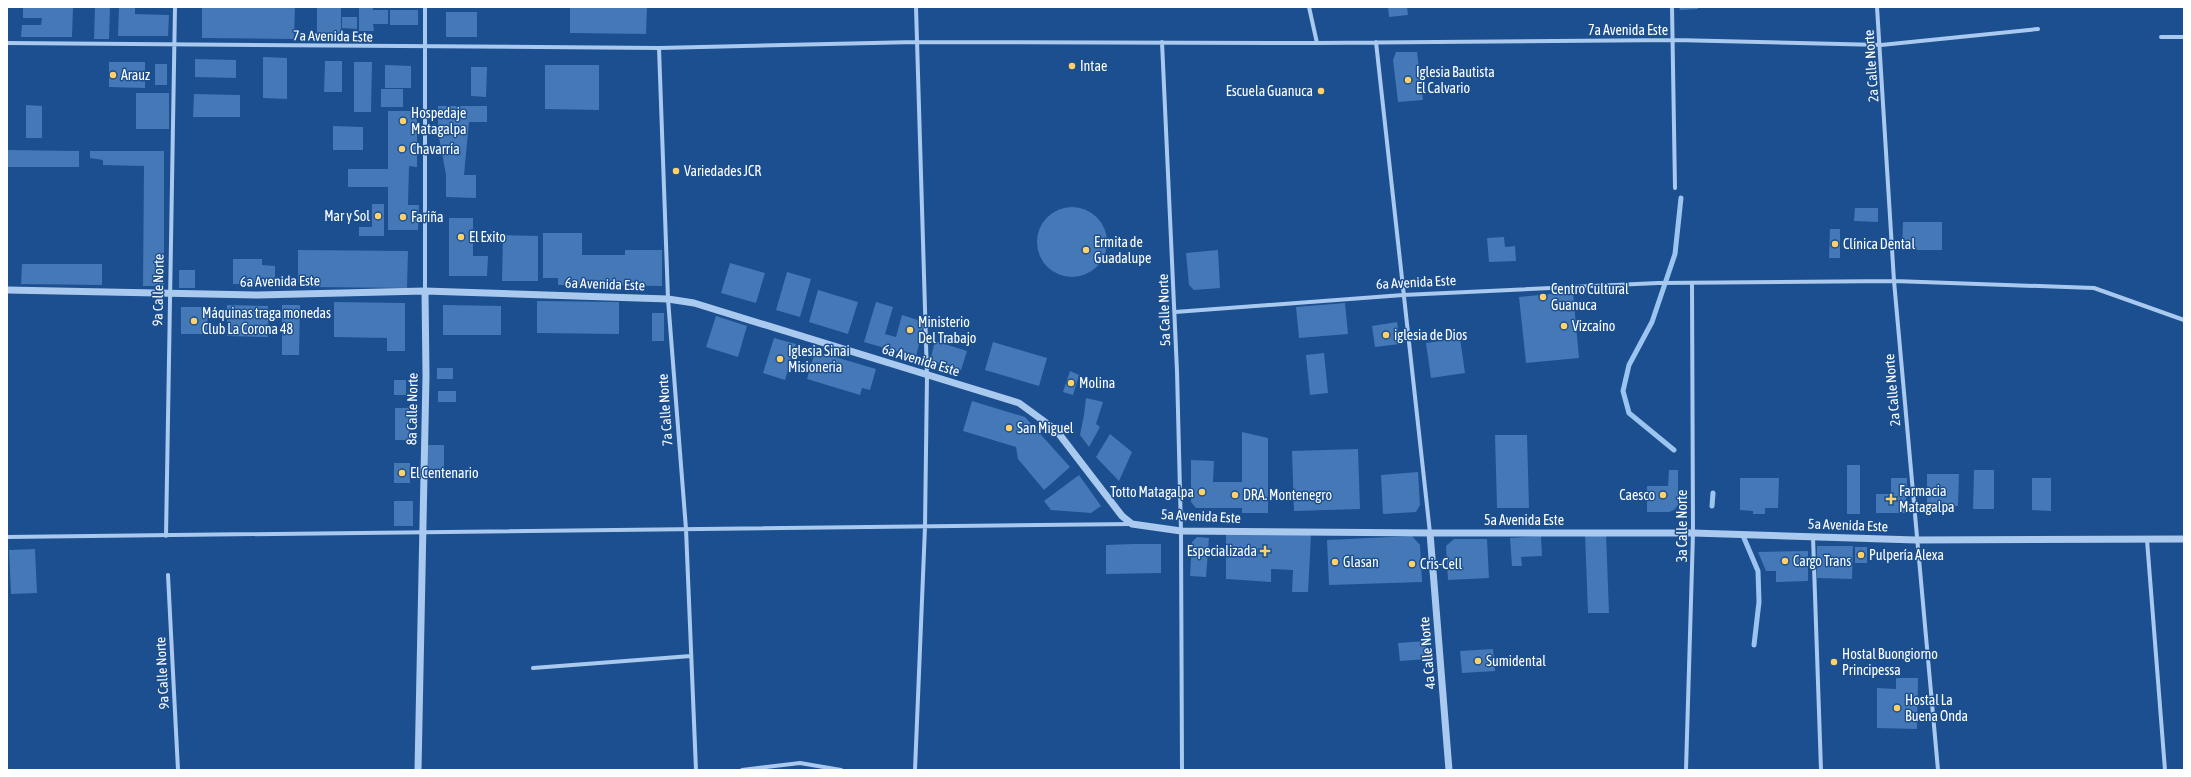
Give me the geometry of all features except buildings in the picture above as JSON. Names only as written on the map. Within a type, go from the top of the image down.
[{"type":"street","name":"9a Calle Norte","points":[[166,536],[175,7]]},
{"type":"street","name":"8a Calle Norte","points":[[418,770],[426,376],[425,7]]},
{"type":"street","points":[[915,770],[925,527],[927,376],[916,7]]},
{"type":"street","points":[[1309,7],[1317,43]]},
{"type":"street","points":[[1672,7],[1674,40],[1675,188]]},
{"type":"street","name":"2a Calle Norte","points":[[1877,7],[1881,44],[1894,281],[1916,540],[1938,770]]},
{"type":"street","name":"7a Avenida Este","points":[[7,43],[425,48],[658,48],[916,42],[1317,43],[1674,40],[1881,44],[2038,29]]},
{"type":"street","points":[[2161,37],[2184,37]]},
{"type":"street","name":"5a Calle Norte","points":[[1162,42],[1175,312],[1181,531],[1182,770]]},
{"type":"street","points":[[1376,42],[1430,534]]},
{"type":"street","name":"7a Calle Norte","points":[[658,48],[668,299],[686,529],[696,770]]},
{"type":"street","name":"6a Avenida Este","points":[[1175,312],[1403,295],[1676,283],[1894,281],[2094,288],[2184,320]]},
{"type":"street","name":"3a Calle Norte","points":[[1686,770],[1693,533],[1692,283]]},
{"type":"street","name":"6a Avenida Este","points":[[7,290],[258,295],[425,291],[668,299],[694,303],[927,376],[1019,403],[1056,430],[1122,516],[1132,524]]},
{"type":"street","points":[[7,537],[1132,524]]},
{"type":"street","name":"5a Avenida Este","points":[[1132,524],[1181,531],[1430,534],[1693,533],[1916,540],[2184,539]]},
{"type":"street","name":"4a Calle Norte","points":[[1430,534],[1450,770]]},
{"type":"street","points":[[1813,537],[1821,770]]},
{"type":"street","points":[[2147,540],[2165,770]]},
{"type":"street","name":"9a Calle Norte","points":[[168,575],[178,770]]},
{"type":"street","points":[[533,668],[691,656]]},
{"type":"street","points":[[742,770],[764,769],[800,764],[842,770]]},
{"type":"waterway","points":[[1674,450],[1629,413],[1623,391],[1629,365],[1652,322],[1675,254],[1681,198]]},
{"type":"waterway","points":[[1712,506],[1713,493]]},
{"type":"waterway","points":[[1744,538],[1758,571],[1759,602],[1754,645]]},
{"type":"place","name":"Intae","points":[[1072,66]]},
{"type":"place","name":"Arauz","points":[[113,75]]},
{"type":"place","name":"Iglesia Bautista El Calvario","points":[[1408,80]]},
{"type":"place","name":"Escuela Guanuca","points":[[1321,91]]},
{"type":"place","name":"Hospedaje Matagalpa","points":[[403,121]]},
{"type":"place","name":"Chavarría","points":[[402,149]]},
{"type":"place","name":"Variedades JCR","points":[[676,171]]},
{"type":"place","name":"Mar y Sol","points":[[378,216]]},
{"type":"place","name":"Fariña","points":[[403,217]]},
{"type":"place","name":"El Exito","points":[[461,237]]},
{"type":"place","name":"Clínica Dental","points":[[1835,244]]},
{"type":"place","name":"Ermita de Guadalupe","points":[[1086,250]]},
{"type":"place","name":"Centro Cultural Guanuca","points":[[1543,297]]},
{"type":"place","name":"Máquinas traga monedas Club La Corona 48","points":[[194,321]]},
{"type":"place","name":"Vizcaíno","points":[[1564,326]]},
{"type":"place","name":"Ministerio Del Trabajo","points":[[910,330]]},
{"type":"place","name":"iglesia de Dios","points":[[1386,335]]},
{"type":"place","name":"Iglesia Sinai Misioneria","points":[[780,359]]},
{"type":"place","name":"Molina","points":[[1071,383]]},
{"type":"place","name":"San Miguel","points":[[1009,428]]},
{"type":"place","name":"El Centenario","points":[[402,473]]},
{"type":"place","name":"Totto Matagalpa","points":[[1202,492]]},
{"type":"place","name":"DRA. Montenegro","points":[[1235,495]]},
{"type":"place","name":"Caesco","points":[[1663,495]]},
{"type":"place","name":"Farmacia Matagalpa","points":[[1891,499]]},
{"type":"place","name":"Especializada","points":[[1265,551]]},
{"type":"place","name":"Pulpería Alexa","points":[[1861,555]]},
{"type":"place","name":"Cargo Trans","points":[[1785,561]]},
{"type":"place","name":"Glasan","points":[[1335,562]]},
{"type":"place","name":"Cris-Cell","points":[[1412,564]]},
{"type":"place","name":"Sumidental","points":[[1478,661]]},
{"type":"place","name":"Hostal Buongiorno Principessa","points":[[1834,662]]},
{"type":"place","name":"Hostal La Buena Onda","points":[[1897,708]]}]
